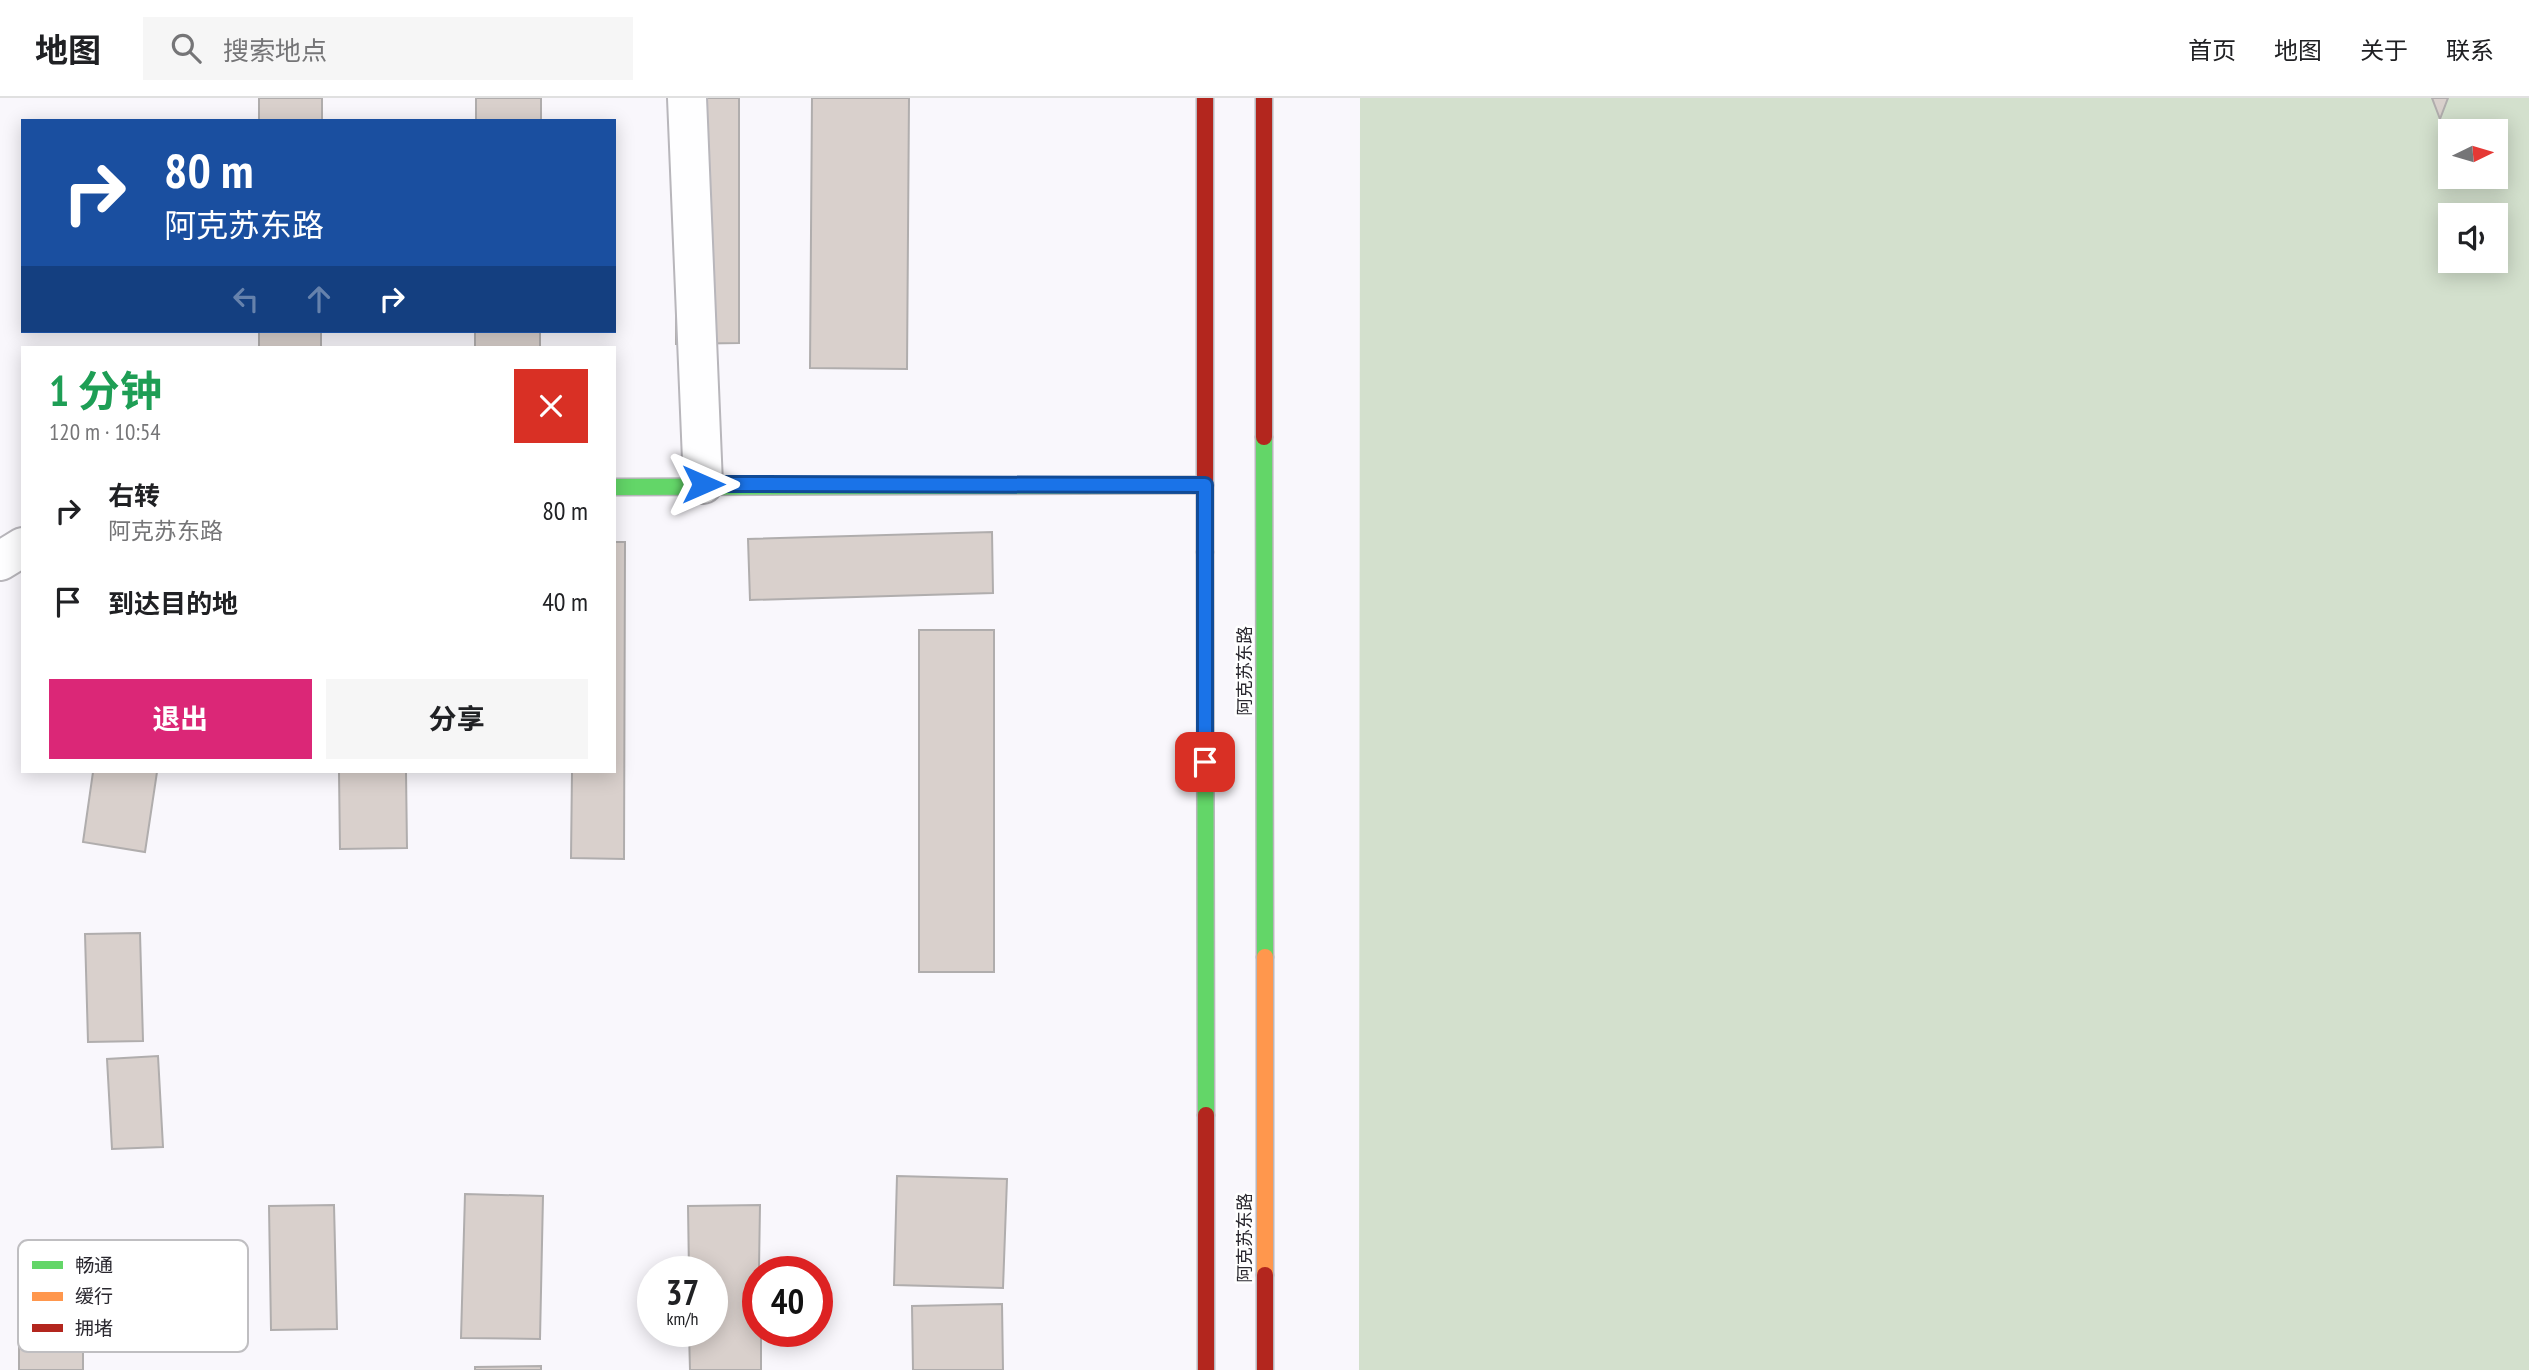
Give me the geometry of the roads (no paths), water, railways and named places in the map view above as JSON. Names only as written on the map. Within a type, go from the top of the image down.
[{"type":"main road","points":[[1205,98],[1206,1370]]},
{"type":"main road","name":"阿克苏东路","points":[[1264,98],[1265,1370]]},
{"type":"main road","points":[[616,487],[703,484],[1205,485]]},
{"type":"street","points":[[687,98],[703,484]]},
{"type":"street","points":[[0,561],[21,548]]}]
